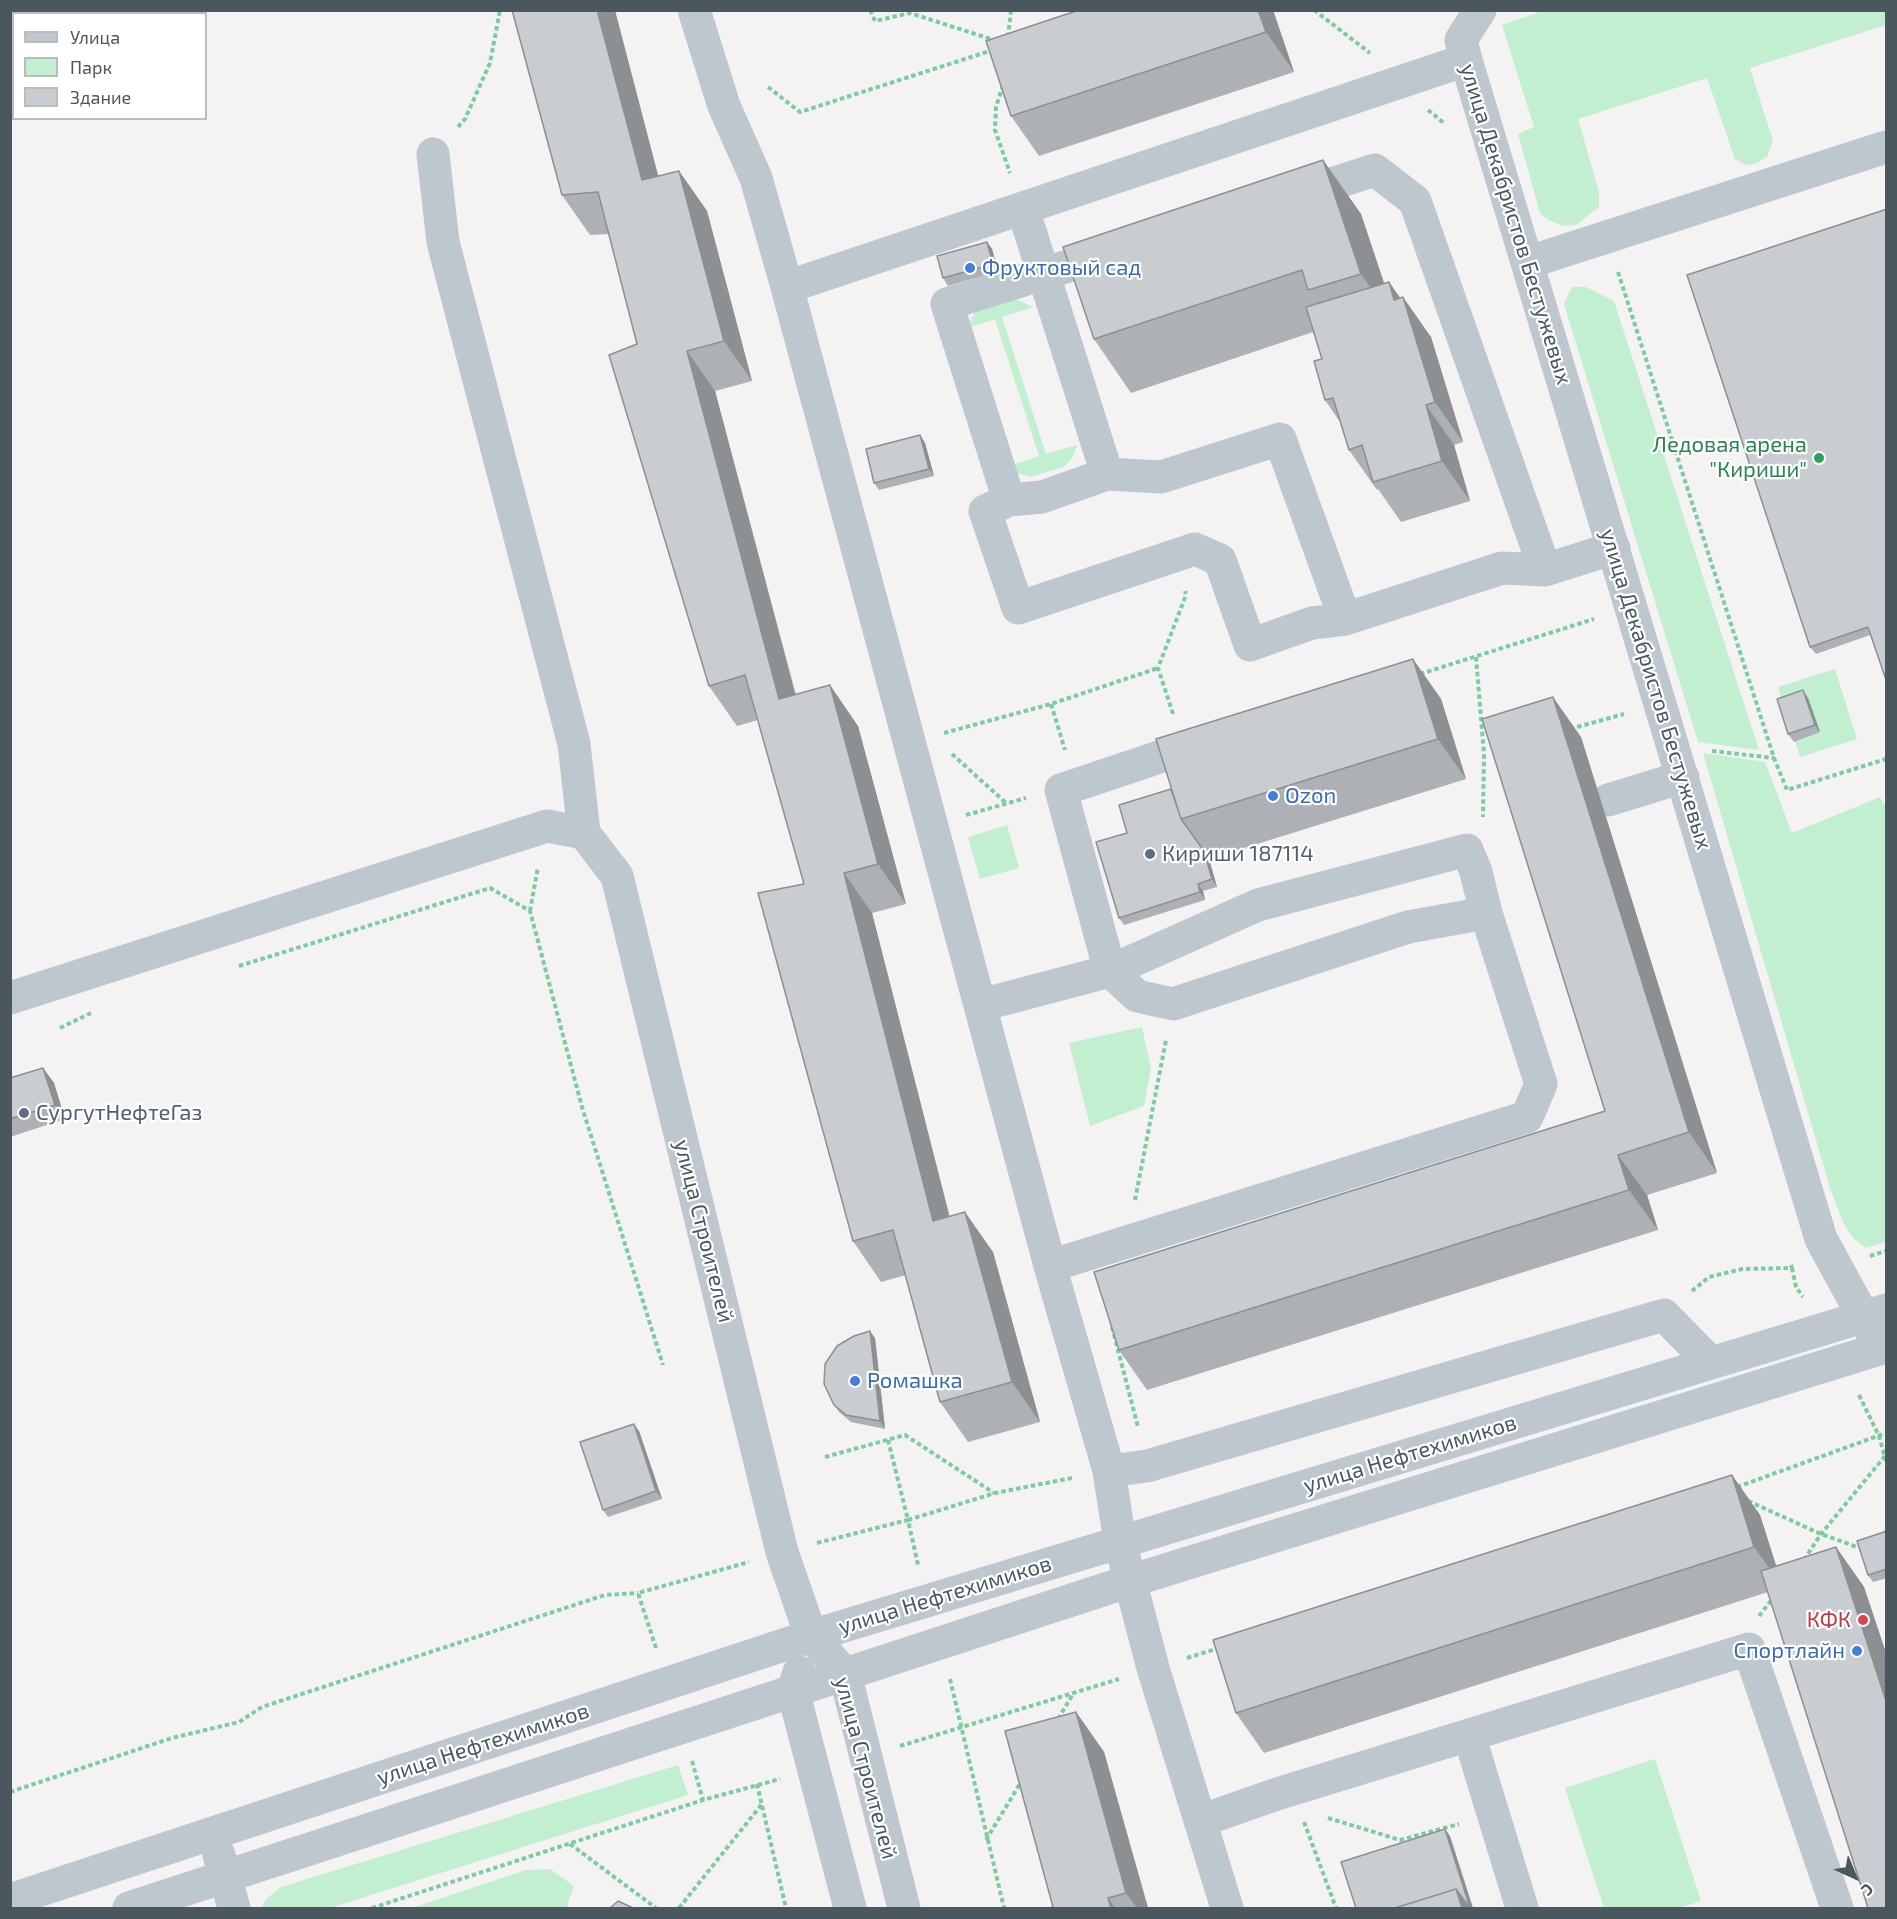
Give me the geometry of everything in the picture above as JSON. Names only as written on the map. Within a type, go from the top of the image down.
[{"type":"street","points":[[694,10],[724,106],[756,178],[920,739],[931,826],[1108,1471],[1120,1542],[1153,1668],[1227,1908]]},
{"type":"street","name":"улица Декабристов Бестужевых","points":[[1480,11],[1461,40],[1466,60],[1821,1239],[1876,1313],[1884,1352]]},
{"type":"street","points":[[787,286],[1466,60]]},
{"type":"street","points":[[1528,262],[1887,147]]},
{"type":"street","points":[[10,998],[547,826],[584,833],[574,744],[442,242],[433,154]]},
{"type":"street","points":[[1261,206],[1376,170],[1415,201],[1545,570]]},
{"type":"street","points":[[1023,209],[1107,474]]},
{"type":"street","points":[[1009,500],[947,304],[1147,241]]},
{"type":"street","points":[[1345,619],[1280,439],[1161,477],[1107,474],[1042,496],[1009,500],[985,511],[1018,609],[1196,549],[1220,560],[1250,645],[1312,623],[1345,619],[1502,568],[1545,570],[1614,548]]},
{"type":"street","points":[[1229,733],[1068,787],[1110,971],[1137,996],[1173,1004],[1408,927],[1486,913]]},
{"type":"street","points":[[1608,800],[1678,762]]},
{"type":"street","name":"улица Строителей","points":[[584,833],[617,876],[782,1552],[811,1636],[845,1674],[904,1908]]},
{"type":"street","points":[[981,1005],[1110,971],[1258,905],[1467,850],[1476,872],[1486,913],[1541,1084],[1527,1117],[1050,1266]]},
{"type":"street","name":"улица Нефтехимиков","points":[[10,1900],[811,1636],[1876,1313]]},
{"type":"street","points":[[1108,1471],[1148,1466],[1664,1315],[1712,1363]]},
{"type":"street","points":[[129,1908],[1130,1581],[1884,1352]]},
{"type":"street","name":"улица Строителей","points":[[793,1691],[811,1636]]},
{"type":"street","points":[[1200,1821],[1288,1802],[1469,1735],[1749,1650],[1838,1908]]},
{"type":"street","points":[[793,1691],[850,1908]]},
{"type":"street","points":[[1469,1735],[1522,1908]]},
{"type":"street","points":[[213,1833],[234,1908]]},
{"type":"path","points":[[433,154],[465,119],[490,63],[500,10]]},
{"type":"path","points":[[870,10],[875,21],[910,13],[998,41]]},
{"type":"path","points":[[1009,45],[1011,10]]},
{"type":"path","points":[[1314,10],[1388,67],[1400,83]]},
{"type":"path","points":[[768,87],[800,112],[998,48]]},
{"type":"path","points":[[1005,80],[996,107],[996,130],[1023,209]]},
{"type":"path","points":[[1607,237],[1774,758],[1787,790],[1887,759]]},
{"type":"path","points":[[1176,555],[1186,595],[1158,668],[1184,748]]},
{"type":"path","points":[[1409,677],[1594,619]]},
{"type":"path","points":[[1467,850],[1483,816],[1484,754],[1476,657]]},
{"type":"path","points":[[920,739],[1052,704],[1158,668]]},
{"type":"path","points":[[931,826],[1068,787],[1052,704]]},
{"type":"path","points":[[1559,732],[1624,714]]},
{"type":"path","points":[[920,739],[1006,803]]},
{"type":"path","points":[[1484,754],[1495,751]]},
{"type":"path","points":[[1678,762],[1774,758]]},
{"type":"path","points":[[233,968],[490,888],[530,911],[582,1107],[663,1365]]},
{"type":"path","points":[[1127,1241],[1173,1004]]},
{"type":"path","points":[[60,1028],[98,1010]]},
{"type":"path","points":[[1664,1315],[1709,1277],[1742,1269],[1792,1268]]},
{"type":"path","points":[[1109,1316],[1148,1466]]},
{"type":"path","points":[[825,1457],[904,1435],[995,1493]]},
{"type":"path","points":[[1803,1561],[1821,1534],[1886,1459],[1879,1436]]},
{"type":"path","points":[[888,1440],[908,1520],[995,1493],[1108,1471]]},
{"type":"path","points":[[1738,1495],[1776,1515],[1821,1534],[1857,1546],[1867,1543]]},
{"type":"path","points":[[10,1792],[171,1738],[239,1722],[262,1707],[605,1595],[638,1593]]},
{"type":"path","points":[[1749,1650],[1749,1631],[1771,1600],[1778,1594]]},
{"type":"path","points":[[1056,1722],[1073,1694]]},
{"type":"path","points":[[964,1728],[986,1841],[1004,1908]]},
{"type":"path","points":[[986,1841],[1027,1772]]},
{"type":"path","points":[[758,1784],[786,1908]]},
{"type":"path","points":[[1288,1802],[1400,1840],[1495,1814]]},
{"type":"path","points":[[1288,1802],[1336,1908]]},
{"type":"path","points":[[679,1908],[762,1804]]},
{"type":"path","points":[[569,1844],[656,1908]]},
{"type":"green space","points":[[1545,10],[1886,10],[1886,25],[1750,68],[1773,141],[1767,157],[1757,163],[1746,165],[1735,159],[1707,78],[1578,119],[1599,192],[1599,207],[1576,225],[1562,226],[1540,213],[1518,134],[1534,127],[1502,25]]},
{"type":"green space","points":[[1572,287],[1586,287],[1614,301],[1759,750],[1698,742],[1564,304]]},
{"type":"green space","points":[[1011,297],[1033,307],[1002,317],[1046,454],[1077,445],[1073,457],[1064,467],[1030,477],[1017,473],[1009,466],[1039,456],[995,319],[965,329],[977,309]]},
{"type":"green space","points":[[1835,669],[1857,739],[1800,757],[1778,687]]},
{"type":"green space","points":[[1703,753],[1765,762],[1792,833],[1880,797],[1886,808],[1886,1242],[1866,1248],[1853,1238],[1843,1222],[1830,1188]]},
{"type":"green space","points":[[1007,825],[1019,868],[980,879],[968,837]]},
{"type":"green space","points":[[1142,1027],[1151,1069],[1144,1106],[1090,1126],[1069,1043]]},
{"type":"green space","points":[[1655,1759],[1701,1901],[1679,1908],[1604,1908],[1565,1788]]},
{"type":"green space","points":[[678,1765],[688,1795],[330,1908],[261,1908],[266,1899],[281,1887]]},
{"type":"green space","points":[[550,1869],[574,1886],[567,1905],[569,1908],[412,1908],[526,1870]]},
{"type":"building","points":[[512,10],[597,10],[642,180],[679,171],[724,341],[687,351],[779,699],[830,685],[878,864],[844,873],[933,1221],[965,1212],[1012,1382],[940,1402],[893,1230],[853,1241],[758,893],[804,884],[745,675],[709,686],[609,355],[637,344],[598,192],[562,195]]},
{"type":"building","points":[[1079,10],[1258,10],[1266,32],[1011,116],[986,41]]},
{"type":"building","points":[[1323,160],[1361,274],[1308,290],[1302,270],[1094,339],[1063,247]]},
{"type":"building","name":"Ледовая арена \"Кириши\"","points":[[1887,209],[1887,683],[1868,627],[1810,647],[1687,275]]},
{"type":"building","points":[[987,242],[993,264],[943,278],[937,256]]},
{"type":"building","points":[[1389,282],[1394,300],[1403,297],[1435,402],[1426,405],[1442,461],[1373,482],[1362,445],[1349,450],[1333,398],[1325,400],[1314,361],[1322,359],[1306,307]]},
{"type":"building","points":[[920,435],[929,469],[874,483],[866,449]]},
{"type":"building","points":[[1413,659],[1438,739],[1181,819],[1156,739]]},
{"type":"building","points":[[1803,690],[1815,725],[1788,734],[1777,699]]},
{"type":"building","points":[[1553,697],[1689,1132],[1618,1155],[1629,1190],[1119,1350],[1094,1272],[1605,1111],[1482,719]]},
{"type":"building","points":[[1171,789],[1181,819],[1204,851],[1212,879],[1198,884],[1200,892],[1119,918],[1096,842],[1127,833],[1119,805]]},
{"type":"building","points":[[43,1068],[55,1105],[10,1119],[10,1078]]},
{"type":"building","name":"Ромашка","points":[[870,1331],[880,1421],[846,1415],[834,1405],[824,1384],[825,1364],[837,1346],[854,1336]]},
{"type":"building","points":[[634,1424],[656,1491],[603,1510],[580,1442]]},
{"type":"building","points":[[1732,1475],[1754,1547],[1236,1713],[1213,1640]]},
{"type":"building","points":[[1887,1531],[1887,1569],[1868,1575],[1857,1541]]},
{"type":"building","points":[[1836,1547],[1887,1704],[1887,1908],[1868,1908],[1761,1571]]},
{"type":"building","points":[[1076,1712],[1126,1893],[1108,1898],[1111,1908],[1048,1908],[1053,1907],[1005,1731]]},
{"type":"building","points":[[1445,1829],[1470,1908],[1456,1889],[1395,1908],[1356,1908],[1341,1862]]},
{"type":"building","points":[[1456,1889],[1462,1908],[1395,1908]]},
{"type":"building","points":[[618,1901],[633,1908],[610,1908]]},
{"type":"place","name":"Фруктовый сад","points":[[970,268]]},
{"type":"place","name":"Ледовая арена \"Кириши\"","points":[[1819,458]]},
{"type":"place","name":"Ozon","points":[[1273,796]]},
{"type":"place","name":"Кириши 187114","points":[[1150,854]]},
{"type":"place","name":"СургутНефтеГаз","points":[[24,1113]]},
{"type":"place","name":"Ромашка","points":[[855,1381]]},
{"type":"place","name":"КФК","points":[[1863,1620]]},
{"type":"place","name":"Спортлайн","points":[[1857,1651]]}]
